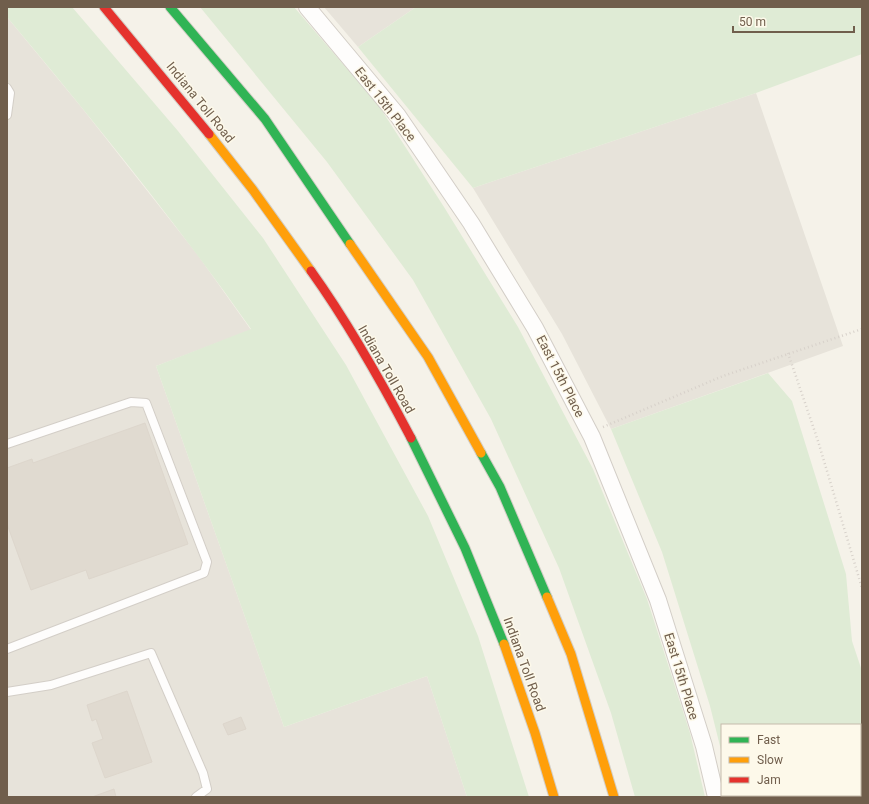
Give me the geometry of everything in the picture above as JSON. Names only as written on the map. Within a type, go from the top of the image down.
[{"type":"highway","name":"Indiana Toll Road","points":[[104,7],[173,87],[262,200],[340,312],[402,420],[453,520],[503,637],[543,756],[554,797]]},
{"type":"highway","points":[[170,7],[265,119],[428,357],[500,487],[571,654],[614,797]]},
{"type":"street","name":"East 15th Place","points":[[307,7],[398,116],[471,222],[536,328],[590,432],[658,600],[704,746],[716,797]]},
{"type":"lane","points":[[7,88],[10,93],[7,115]]},
{"type":"lane","points":[[7,444],[131,402],[146,403],[207,562],[204,573],[7,649]]},
{"type":"lane","points":[[7,692],[51,685],[151,653],[203,773],[208,788],[196,797]]},
{"type":"path","points":[[590,432],[684,391],[788,353],[862,329]]},
{"type":"path","points":[[788,353],[818,441],[862,588]]},
{"type":"shaded area","points":[[324,7],[416,7],[358,47]]},
{"type":"shaded area","points":[[7,17],[82,108],[197,254],[251,330],[156,366],[284,727],[427,676],[467,797],[7,797]]},
{"type":"shaded area","points":[[756,93],[843,346],[611,429],[562,334],[473,188]]},
{"type":"green space","points":[[7,7],[72,7],[178,131],[263,238],[346,365],[428,516],[478,636],[529,797],[467,797],[427,676],[284,727],[156,366],[251,329],[193,249],[132,171],[7,17]]},
{"type":"green space","points":[[200,7],[294,7],[379,106],[444,207],[518,327],[593,469],[647,599],[690,733],[705,797],[635,797],[611,713],[559,568],[491,419],[413,280],[327,162]]},
{"type":"green space","points":[[416,7],[862,7],[862,54],[756,93],[473,188],[358,47]]},
{"type":"green space","points":[[768,373],[792,401],[846,574],[852,641],[862,671],[862,797],[733,797],[861,796],[861,724],[721,724],[721,750],[710,706],[662,552],[611,429]]},
{"type":"building","points":[[145,423],[188,544],[89,579],[86,570],[31,590],[7,524],[7,468],[32,459],[33,463]]},
{"type":"building","points":[[127,691],[152,762],[105,778],[92,743],[103,739],[96,719],[92,721],[87,705]]},
{"type":"building","points":[[241,717],[246,729],[228,735],[223,724]]},
{"type":"building","points":[[114,789],[116,797],[92,797]]},
{"type":"traffic: fast","points":[[170,7],[265,119],[350,244]]},
{"type":"traffic: fast","points":[[411,438],[465,548],[504,644]]},
{"type":"traffic: fast","points":[[481,453],[500,487],[547,597]]},
{"type":"traffic: slow","points":[[209,134],[253,190],[311,271]]},
{"type":"traffic: slow","points":[[350,244],[428,357],[481,453]]},
{"type":"traffic: slow","points":[[547,597],[571,654],[614,797]]},
{"type":"traffic: slow","points":[[504,644],[535,733],[554,797]]},
{"type":"traffic: jam","points":[[104,7],[209,134]]},
{"type":"traffic: jam","points":[[311,271],[364,353],[411,438]]}]
